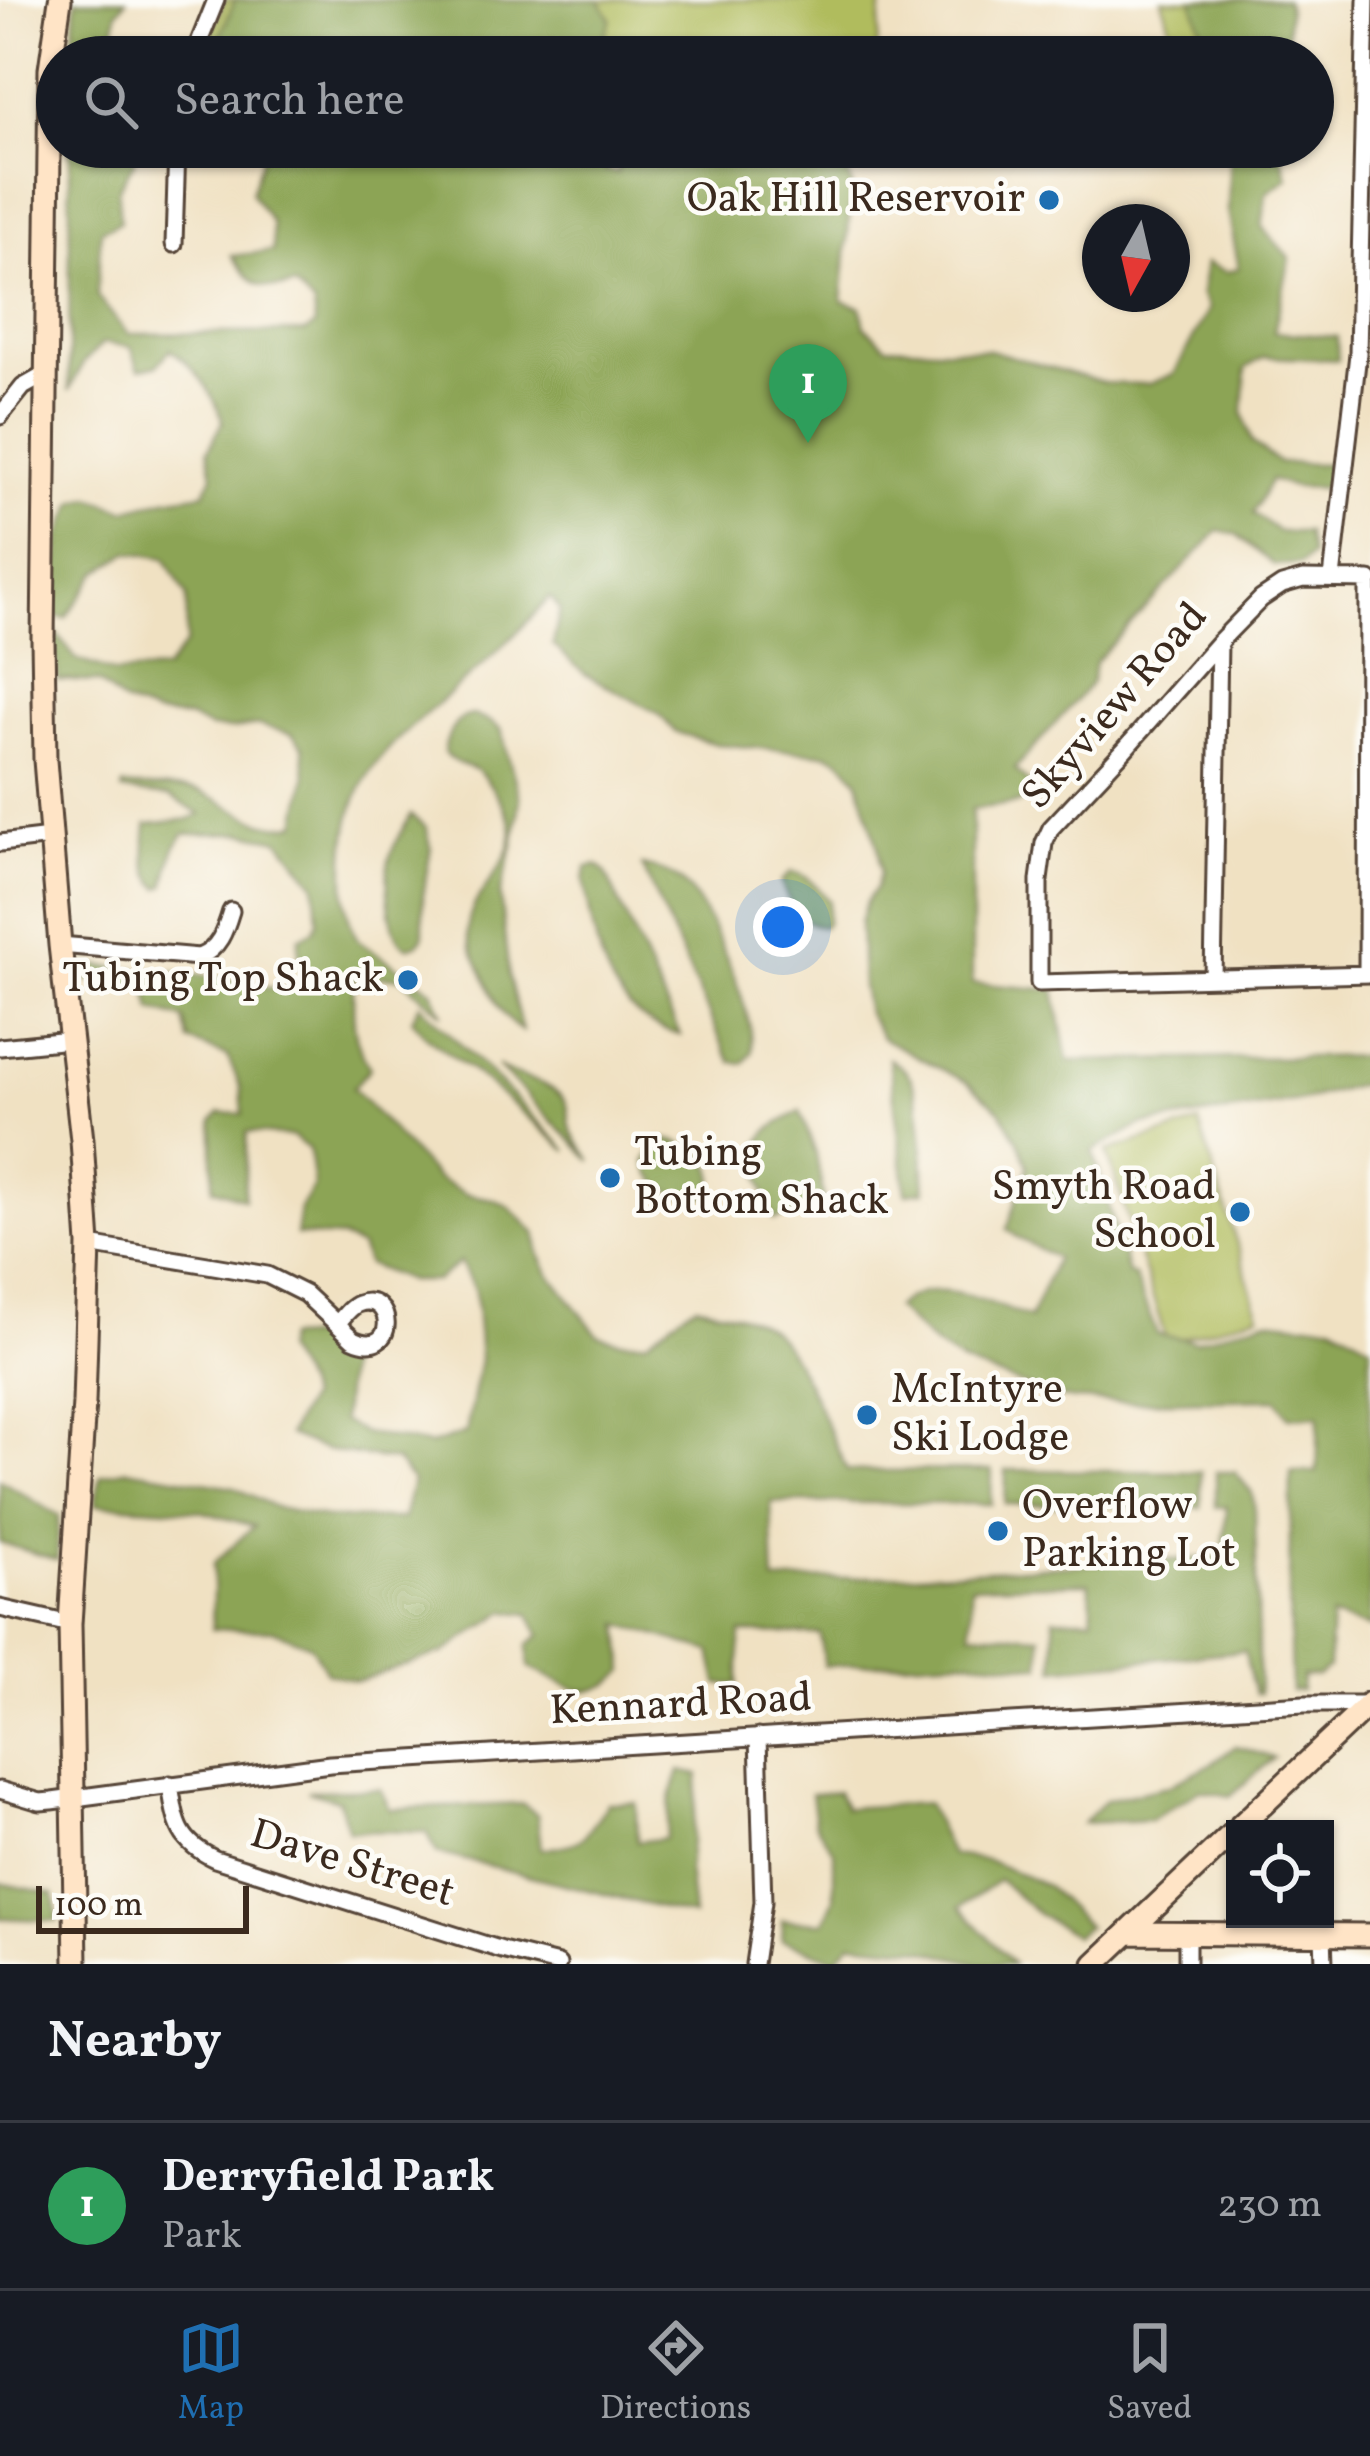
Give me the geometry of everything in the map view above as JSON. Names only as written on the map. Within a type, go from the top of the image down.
[{"type":"main road","points":[[55,36],[60,0]]},
{"type":"main road","points":[[49,168],[45,760],[89,1245],[70,1624],[76,1964]]},
{"type":"main road","points":[[1247,1820],[1370,1704]]},
{"type":"main road","points":[[1095,1964],[1226,1840]]},
{"type":"main road","points":[[1128,1933],[1370,1935]]},
{"type":"street","points":[[201,36],[216,0]]},
{"type":"street","points":[[1332,578],[1358,354],[1366,0]]},
{"type":"street","points":[[174,244],[176,168]]},
{"type":"street","points":[[0,416],[23,387],[46,374]]},
{"type":"street","name":"Skyview Road","points":[[1214,978],[1039,982],[1040,880],[1047,835],[1261,599],[1282,584],[1303,579],[1369,580]]},
{"type":"street","points":[[1219,642],[1214,978],[1368,974],[1369,580]]},
{"type":"street","points":[[0,843],[50,837]]},
{"type":"street","points":[[61,945],[199,957],[218,944],[231,911]]},
{"type":"street","points":[[0,1047],[70,1040]]},
{"type":"street","points":[[89,1245],[267,1275],[305,1294],[338,1324]]},
{"type":"street","points":[[0,1607],[70,1624]]},
{"type":"street","name":"Kennard Road","points":[[0,1790],[40,1802],[330,1764],[1304,1704],[1370,1704]]},
{"type":"street","points":[[754,1964],[763,1902],[758,1737]]},
{"type":"street","name":"Dave Street","points":[[170,1784],[182,1834],[215,1859],[558,1964]]},
{"type":"street","points":[[1186,1934],[1187,1964]]},
{"type":"street","points":[[1324,1934],[1324,1964]]},
{"type":"green space","points":[[76,0],[126,0],[117,12],[114,36],[73,36]]},
{"type":"green space","points":[[225,0],[882,0],[878,36],[211,36]]},
{"type":"green space","points":[[235,0],[599,0],[611,19],[604,36],[220,36]]},
{"type":"green space","points":[[1162,0],[1205,0],[1214,36],[1173,36]]},
{"type":"green space","points":[[1192,0],[1286,0],[1287,36],[1205,36]]},
{"type":"green space","points":[[70,168],[131,168],[118,189],[120,222],[101,230],[97,296],[128,334],[305,332],[315,326],[314,306],[295,286],[258,284],[232,256],[273,251],[272,224],[251,193],[259,168],[606,168],[617,173],[619,168],[846,168],[852,186],[842,301],[861,307],[865,327],[887,346],[989,350],[1105,383],[1149,384],[1174,374],[1209,309],[1201,294],[1206,263],[1227,272],[1239,268],[1228,211],[1229,168],[1285,168],[1288,178],[1267,193],[1262,227],[1290,258],[1274,332],[1337,337],[1338,360],[1264,357],[1246,368],[1243,413],[1252,442],[1279,463],[1332,464],[1329,488],[1294,487],[1271,480],[1253,513],[1279,532],[1306,532],[1311,556],[1301,564],[1274,565],[1236,534],[1218,531],[1095,662],[1091,683],[1015,769],[1033,787],[1019,803],[972,809],[972,983],[1055,990],[1068,1061],[1370,1056],[1370,1082],[1301,1101],[1142,1125],[1093,1151],[1128,1274],[1134,1276],[1157,1334],[1195,1341],[1266,1319],[1333,1323],[1370,1345],[1370,1628],[1331,1617],[1328,1668],[1317,1676],[1302,1676],[1301,1690],[1291,1691],[1291,1472],[1317,1472],[1319,1415],[1289,1417],[1277,1399],[1121,1402],[1050,1395],[964,1364],[933,1344],[895,1308],[925,1292],[943,1292],[979,1299],[1030,1318],[1056,1258],[1007,1229],[1028,1167],[1000,1110],[968,1083],[882,1038],[867,1013],[860,922],[880,873],[878,848],[858,780],[841,760],[828,754],[716,744],[675,732],[659,714],[585,674],[553,645],[560,609],[550,597],[389,749],[357,798],[345,855],[352,927],[359,941],[432,990],[443,1014],[400,977],[354,976],[356,1035],[370,1068],[353,1088],[436,1178],[466,1194],[508,1206],[537,1234],[539,1253],[549,1273],[598,1335],[646,1341],[696,1305],[744,1316],[769,1328],[790,1354],[847,1471],[992,1470],[991,1504],[771,1502],[774,1582],[1222,1557],[1227,1507],[1216,1507],[1216,1472],[1235,1472],[1252,1493],[1255,1511],[1259,1694],[1255,1694],[1244,1651],[1055,1668],[1054,1618],[1093,1618],[1089,1583],[971,1586],[971,1632],[1041,1636],[1041,1666],[960,1659],[824,1666],[820,1634],[741,1633],[738,1684],[718,1684],[711,1652],[620,1624],[625,1671],[600,1688],[567,1686],[529,1667],[528,1645],[541,1635],[529,1614],[506,1611],[444,1653],[357,1681],[327,1673],[310,1645],[273,1630],[212,1629],[214,1563],[254,1526],[200,1511],[95,1504],[101,1475],[127,1469],[234,1487],[277,1508],[326,1518],[403,1519],[412,1481],[396,1461],[325,1450],[288,1435],[308,1398],[283,1350],[286,1338],[310,1337],[342,1346],[347,1354],[342,1421],[364,1433],[430,1445],[466,1433],[480,1359],[475,1291],[460,1262],[436,1281],[408,1281],[367,1264],[360,1247],[341,1238],[296,1235],[300,1208],[314,1186],[309,1149],[293,1137],[247,1132],[244,1199],[213,1188],[213,1121],[220,1113],[243,1114],[241,1087],[227,1056],[189,1041],[184,1019],[152,1010],[147,988],[82,980],[83,964],[277,988],[304,987],[308,981],[299,964],[299,938],[314,930],[318,920],[315,884],[280,840],[243,833],[184,834],[174,849],[165,886],[160,888],[147,867],[147,824],[201,814],[169,796],[122,791],[123,786],[192,789],[259,821],[285,826],[297,823],[306,777],[303,747],[292,734],[259,725],[210,728],[189,718],[156,715],[123,703],[98,682],[58,680],[54,630],[76,659],[116,673],[165,670],[186,643],[187,596],[165,558],[129,552],[97,573],[66,618],[55,617],[60,536],[75,502],[91,497],[125,510],[204,493],[213,475],[208,450],[223,422],[203,381],[170,349],[158,365],[139,369],[131,347],[103,343],[84,362],[69,391]]},
{"type":"green space","points":[[473,715],[501,729],[520,799],[500,894],[509,977],[522,1031],[496,1002],[468,935],[474,906],[511,840],[509,819],[485,779],[444,753],[452,728]]},
{"type":"green space","points":[[411,815],[426,827],[431,847],[423,895],[423,938],[407,946],[396,932],[387,880],[391,854]]},
{"type":"green space","points":[[597,865],[605,872],[680,1035],[634,1012],[608,975],[584,879],[587,867]]},
{"type":"green space","points":[[642,866],[681,881],[707,918],[747,1015],[752,1053],[744,1063],[732,1062],[726,1052]]},
{"type":"green space","points":[[791,872],[807,878],[829,901],[823,927],[801,917],[791,905],[781,882]]},
{"type":"green space","points":[[420,1004],[568,1151],[425,1036],[412,1019]]},
{"type":"green space","points":[[889,1059],[906,1071],[918,1101],[925,1191],[906,1193]]},
{"type":"green space","points":[[497,1066],[559,1094],[567,1104],[573,1133],[592,1161]]},
{"type":"green space","points":[[800,1111],[816,1154],[826,1213],[807,1210],[774,1220],[758,1153],[769,1130]]},
{"type":"green space","points":[[1199,1123],[1259,1314],[1167,1343],[1107,1152]]},
{"type":"green space","points":[[659,1139],[685,1145],[708,1161],[714,1177],[707,1196],[695,1201],[664,1188],[653,1177],[646,1161]]},
{"type":"green space","points":[[1006,1470],[1201,1472],[1201,1507],[1005,1504]]},
{"type":"green space","points":[[0,1480],[59,1516],[57,1560],[0,1543]]},
{"type":"green space","points":[[1236,1746],[1274,1758],[1230,1796],[1200,1790],[1150,1820],[1083,1823],[1105,1800],[1168,1786]]},
{"type":"green space","points":[[680,1771],[699,1775],[688,1868],[693,1916],[437,1853],[427,1832],[348,1831],[338,1800],[307,1791],[380,1789],[390,1809],[523,1804],[537,1814],[541,1849],[582,1838],[608,1803],[636,1803],[637,1842],[665,1838]]},
{"type":"green space","points":[[837,1792],[846,1808],[927,1803],[951,1855],[987,1860],[1047,1886],[1087,1926],[1075,1936],[1039,1915],[999,1880],[960,1907],[1013,1964],[980,1964],[921,1949],[851,1942],[836,1959],[782,1940],[783,1920],[824,1922],[834,1898],[834,1852],[815,1823],[811,1794]]},
{"type":"green space","points":[[0,1883],[54,1894],[58,1921],[0,1918]]},
{"type":"place","name":"Oak Hill Reservoir","points":[[1049,200]]},
{"type":"place","name":"Derryfield Park","points":[[808,443]]},
{"type":"place","name":"Tubing Top Shack","points":[[408,980]]},
{"type":"place","name":"Tubing Bottom Shack","points":[[610,1178]]},
{"type":"place","name":"Smyth Road School","points":[[1240,1212]]},
{"type":"place","name":"McIntyre Ski Lodge","points":[[867,1415]]},
{"type":"place","name":"Overflow Parking Lot","points":[[998,1531]]}]
